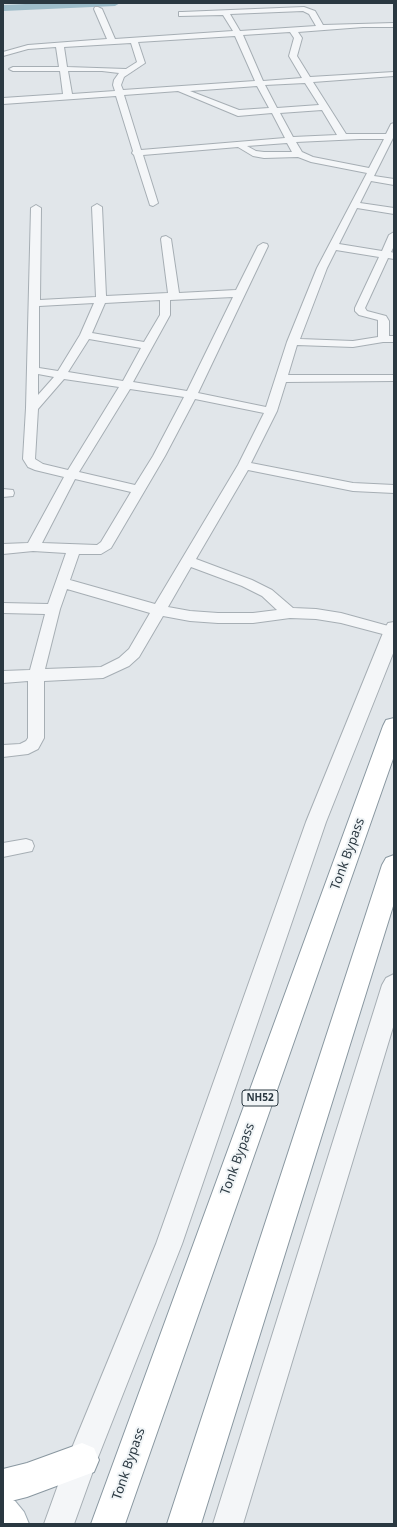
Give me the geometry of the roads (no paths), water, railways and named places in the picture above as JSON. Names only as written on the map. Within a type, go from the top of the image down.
[{"type":"main road","name":"Tonk Bypass","points":[[108,1524],[126,1469],[394,726]]},
{"type":"main road","points":[[184,1524],[394,865]]},
{"type":"main road","points":[[3,1486],[27,1480],[82,1460]]},
{"type":"main road","points":[[3,1513],[12,1524]]},
{"type":"street","points":[[98,9],[112,42]]},
{"type":"street","points":[[182,14],[304,9],[312,13],[321,28]]},
{"type":"street","points":[[225,12],[238,34],[260,84],[299,154]]},
{"type":"street","points":[[4,54],[28,47],[321,28],[391,25],[394,14]]},
{"type":"street","points":[[293,30],[298,38],[293,56],[343,137]]},
{"type":"street","points":[[134,41],[141,63],[127,71],[118,80],[117,85],[136,153],[153,203]]},
{"type":"street","points":[[60,46],[65,69],[68,97]]},
{"type":"street","points":[[4,54],[10,59],[13,69]]},
{"type":"street","points":[[13,69],[102,69],[127,71]]},
{"type":"street","points":[[7,77],[13,69]]},
{"type":"street","points":[[3,101],[394,74]]},
{"type":"street","points":[[179,89],[238,113],[275,112],[325,107]]},
{"type":"street","points":[[3,677],[36,674],[103,672],[124,662],[134,652],[244,465],[271,411],[293,342],[322,268],[371,174],[388,154],[392,131],[343,137],[136,153]]},
{"type":"street","points":[[237,145],[253,153],[264,155],[299,154],[394,182]]},
{"type":"street","points":[[354,205],[394,211]]},
{"type":"street","points":[[32,408],[47,393],[61,375],[86,335],[101,299],[97,207]]},
{"type":"street","points":[[36,208],[32,408],[29,459],[32,464],[39,467],[139,490]]},
{"type":"street","points":[[293,342],[353,344],[388,339],[382,318],[363,313],[360,311],[360,308],[390,255],[394,235]]},
{"type":"street","points":[[33,547],[71,475],[126,385],[165,315],[170,296],[166,239]]},
{"type":"street","points":[[3,549],[33,547],[101,549],[106,545],[139,490],[191,395],[263,246]]},
{"type":"street","points":[[333,246],[390,255]]},
{"type":"street","points":[[34,303],[240,293]]},
{"type":"street","points":[[86,335],[147,346]]},
{"type":"street","points":[[32,370],[191,395],[271,411]]},
{"type":"street","points":[[282,378],[394,378]]},
{"type":"street","points":[[244,465],[353,487],[394,489]]},
{"type":"street","points":[[3,751],[22,750],[32,745],[36,738],[36,674],[53,609],[74,549]]},
{"type":"street","points":[[187,561],[254,586],[267,593],[290,613]]},
{"type":"street","points":[[59,1524],[82,1460],[169,1244],[316,822],[393,630],[316,614],[290,613],[253,618],[190,616],[158,610],[62,583]]},
{"type":"street","points":[[3,608],[53,609]]},
{"type":"street","points":[[3,850],[26,846]]},
{"type":"street","points":[[228,1524],[394,985]]},
{"type":"waterway","points":[[3,8],[115,3]]}]
